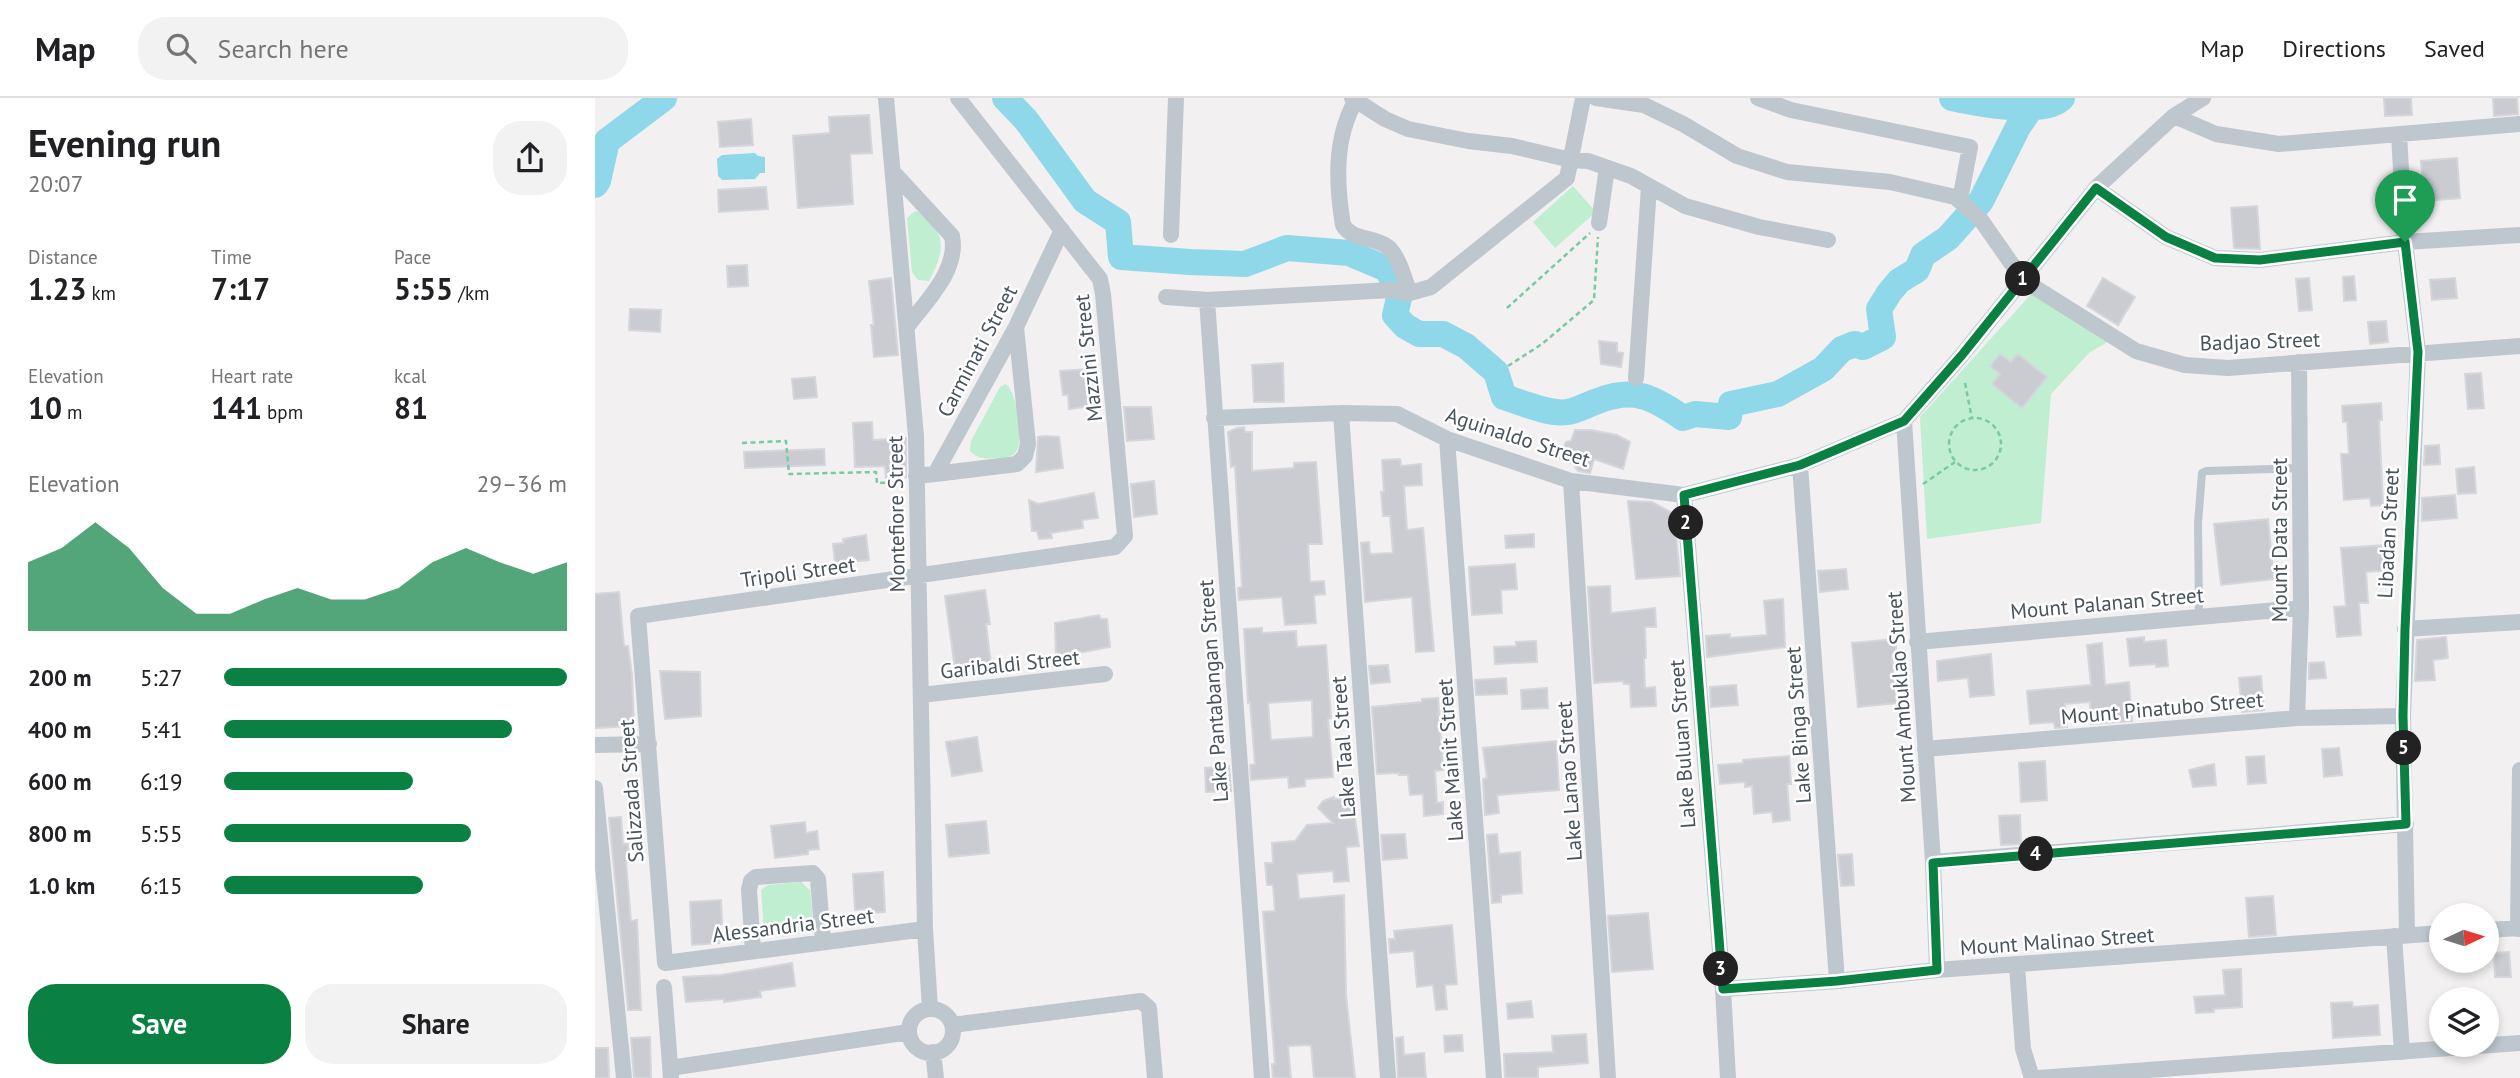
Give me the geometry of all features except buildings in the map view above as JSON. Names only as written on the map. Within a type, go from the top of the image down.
[{"type":"street","name":"Montefiore Street","points":[[886,98],[916,436],[925,929],[930,1009]]},
{"type":"street","name":"Mazzini Street","points":[[958,98],[1100,279],[1125,536]]},
{"type":"street","points":[[1171,235],[1176,98]]},
{"type":"street","points":[[1166,297],[1207,300],[1422,291],[1439,282],[1567,178],[1583,98]]},
{"type":"street","points":[[1596,98],[1644,105],[1737,156],[1787,172],[1890,182],[1963,203],[1981,220],[2023,280]]},
{"type":"street","points":[[1758,98],[1791,110],[1970,147],[1963,203]]},
{"type":"street","name":"Aguinaldo Street","points":[[1214,418],[1341,412],[1397,414],[1447,439],[1571,481],[1684,495],[1800,465],[1904,421],[2023,280],[2096,188],[2174,116],[2203,98]]},
{"type":"street","points":[[1402,292],[1394,255],[1386,246],[1350,234],[1343,225],[1338,155],[1343,126],[1354,99],[1385,119],[1408,129],[1588,161],[1631,176],[1685,206],[1759,227],[1828,240]]},
{"type":"street","points":[[2174,116],[2216,134],[2279,144],[2520,124]]},
{"type":"street","name":"Libadan Street","points":[[2399,134],[2405,242],[2418,352],[2403,716],[2406,824],[2400,935],[2402,1052]]},
{"type":"street","points":[[1599,223],[1607,168]]},
{"type":"street","points":[[893,172],[952,236],[955,249],[950,267],[907,327]]},
{"type":"street","points":[[1636,378],[1649,187]]},
{"type":"street","points":[[2096,188],[2166,237],[2215,258],[2260,260],[2405,242],[2520,235]]},
{"type":"street","name":"Carminati Street","points":[[935,474],[1016,327],[1062,230]]},
{"type":"street","name":"Badjao Street","points":[[2023,280],[2136,351],[2185,365],[2228,368],[2520,346]]},
{"type":"street","name":"Lake Pantabangan Street","points":[[1207,300],[1262,1078]]},
{"type":"street","points":[[916,479],[935,474],[1017,464],[1025,456],[1028,444],[1016,327]]},
{"type":"street","name":"Mount Data Street","points":[[2297,718],[2301,608],[2299,362]]},
{"type":"street","name":"Lake Taal Street","points":[[1341,412],[1388,1078]]},
{"type":"street","name":"Mount Ambuklao Street","points":[[1904,421],[1933,863],[1937,970]]},
{"type":"street","name":"Lake Mainit Street","points":[[1447,439],[1494,1078]]},
{"type":"street","name":"Lake Binga Street","points":[[1800,465],[1837,981]]},
{"type":"street","name":"Lake Lanao Street","points":[[1571,481],[1608,1078]]},
{"type":"street","name":"Lake Buluan Street","points":[[1684,495],[1723,989]]},
{"type":"street","name":"Tripoli Street","points":[[638,616],[1115,547],[1125,536]]},
{"type":"street","name":"Mount Palanan Street","points":[[1917,642],[2301,608]]},
{"type":"street","name":"Salizzada Street","points":[[638,616],[665,963]]},
{"type":"street","points":[[2405,629],[2520,622]]},
{"type":"street","name":"Garibaldi Street","points":[[921,695],[1105,674]]},
{"type":"street","name":"Mount Pinatubo Street","points":[[1925,749],[2297,718],[2403,716]]},
{"type":"street","points":[[595,746],[649,744]]},
{"type":"street","points":[[2499,929],[2519,928],[2520,770]]},
{"type":"street","points":[[595,788],[624,1078]]},
{"type":"street","points":[[1933,863],[2406,824]]},
{"type":"street","points":[[753,951],[749,890],[751,881],[756,877],[813,873],[818,879],[823,942]]},
{"type":"street","name":"Alessandria Street","points":[[665,963],[925,929]]},
{"type":"street","name":"Mount Malinao Street","points":[[1723,989],[1837,981],[1937,970],[2429,934]]},
{"type":"street","points":[[2017,966],[2023,1049],[2032,1078]]},
{"type":"street","points":[[664,987],[671,1073],[909,1032]]},
{"type":"street","points":[[1723,989],[1728,1078]]},
{"type":"street","points":[[952,1025],[1141,1001],[1149,1008],[1155,1078]]},
{"type":"street","points":[[930,1009],[944,1013],[952,1025],[951,1040],[940,1050],[926,1052],[914,1045],[909,1025],[917,1013],[930,1009]]},
{"type":"street","points":[[2038,1078],[2520,1043]]},
{"type":"street","points":[[933,1052],[936,1078]]},
{"type":"lane","points":[[2199,616],[2198,523],[2202,473],[2300,468]]},
{"type":"path","points":[[1507,308],[1599,223]]},
{"type":"path","points":[[1509,366],[1542,344],[1594,300],[1599,223]]},
{"type":"path","points":[[1965,383],[1972,419]]},
{"type":"path","points":[[1972,419],[1985,421],[1998,433],[1998,457],[1993,464],[1978,470],[1962,467],[1955,461],[1950,454],[1950,437],[1960,423],[1972,419]]},
{"type":"path","points":[[742,443],[786,441],[789,474],[876,472],[877,483],[916,479]]},
{"type":"path","points":[[1909,494],[1955,461]]},
{"type":"green space","points":[[1573,186],[1596,212],[1555,248],[1533,222]]},
{"type":"green space","points":[[915,211],[929,220],[941,243],[939,258],[929,281],[918,280],[912,272],[907,218]]},
{"type":"green space","points":[[2033,292],[2109,341],[2089,353],[2051,394],[2041,523],[1927,539],[1920,417]]},
{"type":"green space","points":[[1006,384],[1016,406],[1019,438],[1016,452],[1004,458],[979,457],[970,451],[971,441],[1000,387]]},
{"type":"green space","points":[[801,882],[810,890],[812,913],[809,929],[806,933],[790,936],[768,934],[764,931],[761,890],[768,885]]},
{"type":"water","points":[[755,153],[765,157],[765,173],[760,173],[755,179],[722,180],[718,176],[717,159],[722,155]]},
{"type":"waterway","points":[[595,185],[607,141],[664,98]]},
{"type":"waterway","points":[[1005,98],[1026,120],[1085,201],[1118,222],[1121,257],[1245,264],[1287,248],[1349,253],[1387,269],[1400,294],[1395,315],[1405,326],[1419,334],[1443,334],[1466,346],[1496,372],[1504,397],[1544,410],[1567,412],[1611,397],[1643,396],[1683,418],[1695,414],[1729,417],[1731,404],[1778,394],[1823,369],[1842,349],[1855,344],[1863,347],[1883,337],[1879,309],[1889,293],[1899,281],[1917,270],[1923,255],[1948,238],[1981,201],[2018,127],[2031,108]]},
{"type":"waterway","points":[[1952,98],[2026,108],[2054,104],[2062,98]]},
{"type":"route","points":[[2096,188],[2166,237],[2215,258],[2260,260],[2405,242],[2418,352],[2405,629],[2403,716],[2406,824],[1933,863],[1937,970],[1837,981],[1723,989],[1684,495],[1800,465],[1904,421],[1962,355],[2096,188]]}]
